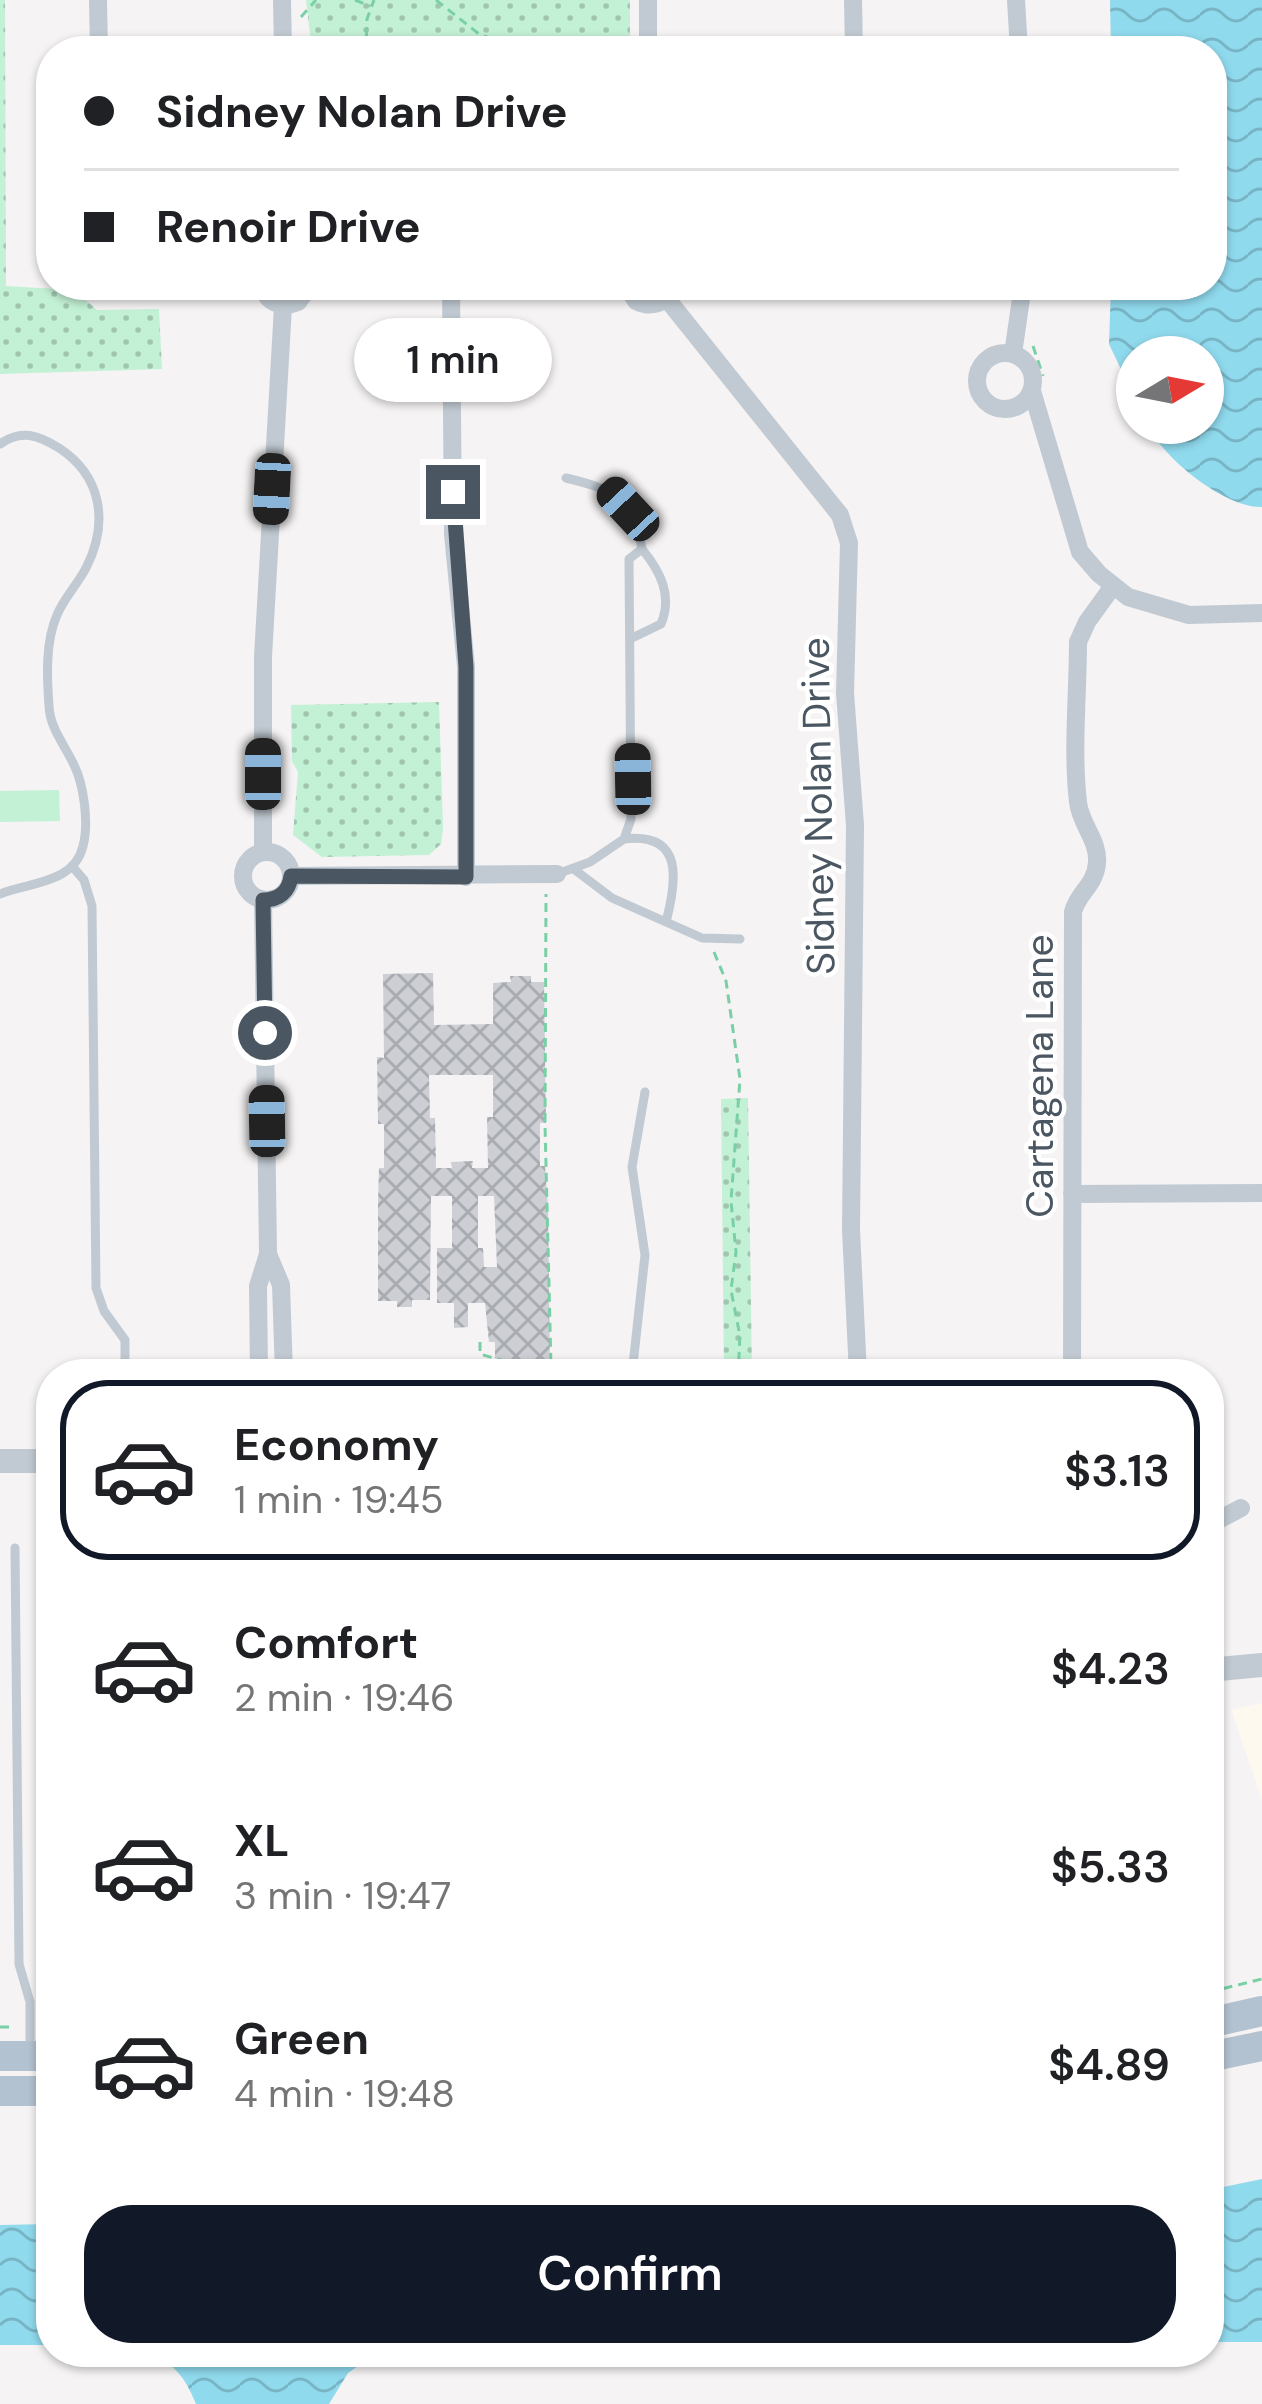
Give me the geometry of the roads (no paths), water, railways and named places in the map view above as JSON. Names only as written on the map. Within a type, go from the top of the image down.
[{"type":"main road","points":[[1224,2020],[1262,2011]]},
{"type":"main road","points":[[1224,2054],[1262,2046]]},
{"type":"main road","points":[[0,2091],[36,2091]]},
{"type":"street","points":[[98,0],[98,36]]},
{"type":"street","points":[[283,0],[283,36]]},
{"type":"street","points":[[648,0],[648,36]]},
{"type":"street","points":[[853,0],[854,36]]},
{"type":"street","points":[[1016,0],[1018,36]]},
{"type":"street","points":[[270,300],[283,306],[299,300]]},
{"type":"street","points":[[451,300],[453,534],[466,667],[466,877]]},
{"type":"street","name":"Sidney Nolan Drive","points":[[676,300],[840,515],[849,543],[845,693],[855,825],[851,1230],[857,1359]]},
{"type":"street","points":[[1013,354],[1021,300]]},
{"type":"street","points":[[263,852],[263,657],[283,306]]},
{"type":"street","points":[[1040,391],[1006,410],[988,404],[977,378],[994,355],[1022,358],[1033,373],[1040,391],[1047,447],[1080,552],[1113,586],[1128,597],[1189,615],[1262,613]]},
{"type":"street","points":[[1015,408],[1047,447]]},
{"type":"street","name":"Cartagena Lane","points":[[1072,1359],[1072,912],[1076,900],[1092,886],[1097,864],[1097,847],[1078,805],[1078,642],[1113,586]]},
{"type":"street","points":[[263,852],[283,857],[291,876],[280,897],[263,900],[250,894],[243,880],[249,859],[263,852]]},
{"type":"street","points":[[291,876],[559,873]]},
{"type":"street","points":[[259,1359],[259,1286],[268,1254],[263,900]]},
{"type":"street","points":[[1072,1194],[1262,1193]]},
{"type":"street","points":[[268,1254],[281,1286],[283,1359]]},
{"type":"street","points":[[0,1462],[36,1461]]},
{"type":"street","points":[[1224,1517],[1241,1508]]},
{"type":"street","points":[[1224,1669],[1262,1665]]},
{"type":"lane","points":[[0,444],[23,434],[42,437],[73,457],[98,494],[100,520],[85,571],[57,615],[50,636],[49,712],[81,782],[84,844],[72,866],[54,878],[0,894]]},
{"type":"lane","points":[[566,478],[608,488],[628,509],[642,549],[657,568],[668,608],[661,624],[632,638]]},
{"type":"lane","points":[[624,839],[631,820],[633,779],[627,574],[629,559],[642,549]]},
{"type":"lane","points":[[559,873],[624,839],[646,837],[662,843],[670,856],[674,893],[666,922]]},
{"type":"lane","points":[[72,866],[90,892],[92,906],[97,1288],[104,1311],[125,1340],[125,1359]]},
{"type":"lane","points":[[559,873],[702,938],[740,939]]},
{"type":"lane","points":[[634,1359],[645,1255],[632,1167],[645,1092]]},
{"type":"lane","points":[[14,1548],[19,1964],[30,2002],[27,2056]]},
{"type":"water","points":[[1110,0],[1262,0],[1262,507],[1213,490],[1160,444],[1224,444],[1224,336],[1116,336],[1116,359],[1109,344],[1110,300],[1227,300],[1227,36],[1111,36]]},
{"type":"water","points":[[1262,2179],[1262,2342],[1224,2342],[1224,2187]]},
{"type":"water","points":[[36,2224],[36,2345],[0,2345],[0,2225]]},
{"type":"water","points":[[172,2367],[357,2367],[329,2404],[196,2404]]}]
